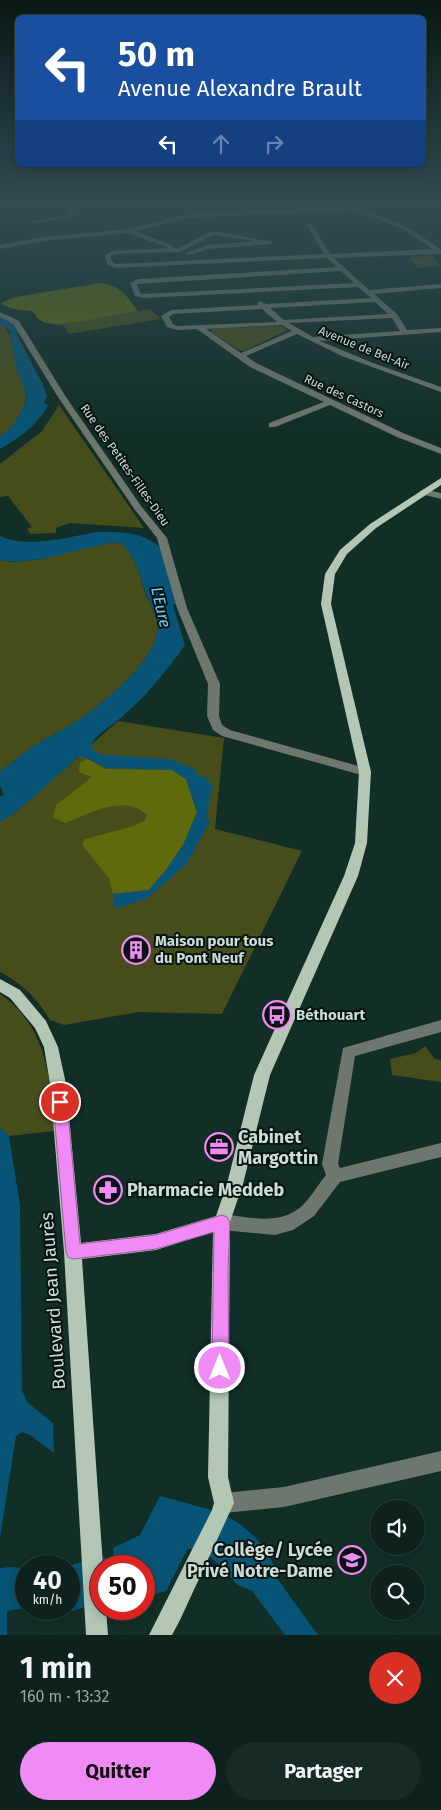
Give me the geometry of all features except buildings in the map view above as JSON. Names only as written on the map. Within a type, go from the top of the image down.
[{"type":"main road","points":[[160,1635],[222,1509],[218,1477],[222,1222],[235,1184],[262,1075],[356,861],[363,824],[365,772],[326,604],[330,574],[343,552],[372,526],[441,481]]},
{"type":"main road","name":"Boulevard Jean Jaurès","points":[[0,985],[15,994],[41,1024],[51,1047],[58,1084],[66,1152],[73,1252],[96,1628]]},
{"type":"main road","points":[[73,1252],[156,1242],[222,1222]]},
{"type":"street","name":"Avenue de Bel-Air","points":[[235,279],[263,307],[296,332],[441,390]]},
{"type":"street","points":[[268,279],[241,283],[144,296],[137,295],[133,283],[138,280],[241,283],[362,285]]},
{"type":"street","points":[[356,279],[394,316],[406,333]]},
{"type":"street","points":[[370,292],[441,286]]},
{"type":"street","points":[[378,300],[171,312],[165,316],[170,325],[177,328],[394,316]]},
{"type":"street","name":"Rue des Petites-Filles-Dieu","points":[[0,314],[16,323],[62,398],[138,508],[162,538],[182,608],[214,684],[213,716],[218,727],[226,733],[365,772]]},
{"type":"street","name":"Rue des Castors","points":[[200,328],[253,366],[400,435],[441,451]]},
{"type":"street","points":[[310,339],[441,330]]},
{"type":"street","points":[[240,356],[296,332]]},
{"type":"street","points":[[272,425],[330,402]]},
{"type":"street","points":[[424,492],[441,496]]},
{"type":"street","points":[[335,1176],[330,1164],[348,1052],[441,1026]]},
{"type":"street","points":[[222,1222],[274,1227],[293,1222],[308,1211],[335,1176],[441,1150]]},
{"type":"street","points":[[222,1509],[284,1497],[441,1461]]},
{"type":"green space","points":[[101,283],[118,289],[138,311],[78,322],[55,324],[42,321],[32,311],[11,308],[1,303],[15,297]]},
{"type":"green space","points":[[150,309],[161,319],[69,334],[64,326],[55,325],[55,323],[70,323]]},
{"type":"green space","points":[[0,324],[4,326],[10,335],[17,370],[27,392],[24,407],[14,424],[0,437]]},
{"type":"green space","points":[[279,326],[285,328],[286,331],[244,351],[237,349],[211,332],[212,329],[220,328]]},
{"type":"green space","points":[[59,405],[144,528],[70,523],[56,528],[56,533],[31,534],[27,529],[32,527],[8,496],[0,497],[0,464],[42,431]]},
{"type":"green space","points":[[108,542],[123,544],[136,565],[157,624],[156,637],[150,652],[126,681],[96,708],[71,725],[35,745],[0,771],[0,560],[12,562],[37,560]]},
{"type":"green space","points":[[118,721],[224,738],[215,829],[302,851],[222,1014],[139,1012],[64,1025],[50,1020],[29,992],[0,972],[0,822],[17,811]]},
{"type":"green space","points":[[87,759],[106,769],[172,770],[186,779],[197,812],[184,843],[166,870],[149,890],[113,894],[109,878],[82,845],[85,839],[134,826],[145,820],[147,815],[138,809],[118,805],[107,807],[65,823],[53,817],[56,805],[92,777],[79,772],[80,763]]},
{"type":"green space","points":[[0,994],[16,1007],[28,1022],[37,1038],[48,1073],[55,1131],[9,1136],[0,1128]]},
{"type":"green space","points":[[425,1046],[435,1059],[441,1060],[441,1082],[392,1075],[390,1059],[416,1053]]},
{"type":"water","points":[[0,317],[13,324],[18,333],[16,333],[44,387],[47,397],[44,402],[48,406],[38,420],[27,430],[0,449],[0,437],[14,424],[24,407],[27,396],[17,370],[9,329],[0,326]]},
{"type":"water","name":"L'Eure","points":[[97,532],[140,536],[148,539],[163,550],[177,604],[173,605],[185,645],[145,695],[127,713],[105,729],[92,744],[91,748],[99,754],[170,759],[195,769],[197,775],[210,779],[208,783],[213,784],[206,818],[211,820],[186,865],[146,899],[115,909],[113,894],[149,890],[166,870],[184,843],[197,812],[186,779],[172,770],[106,768],[84,757],[77,757],[17,811],[0,822],[0,797],[4,794],[0,786],[0,771],[35,745],[96,708],[126,681],[150,652],[156,637],[157,624],[136,565],[123,544],[110,543],[48,558],[11,561],[0,560],[0,536],[23,542],[36,542]]},
{"type":"water","points":[[0,1128],[9,1136],[20,1205],[22,1390],[27,1402],[53,1423],[54,1453],[30,1435],[22,1432],[16,1436],[0,1538]]},
{"type":"water","points":[[160,1496],[208,1509],[166,1591],[155,1594],[155,1555],[113,1555],[113,1548],[140,1535]]},
{"type":"water","points":[[239,1523],[250,1536],[247,1537],[318,1635],[285,1635],[237,1571],[217,1558]]},
{"type":"water","points":[[15,1567],[15,1610],[7,1611],[7,1635],[0,1635],[0,1568]]},
{"type":"waterway","points":[[155,1558],[176,1527],[191,1527],[200,1528],[223,1539],[236,1549],[252,1568]]},
{"type":"waterway","points":[[80,1586],[90,1582]]},
{"type":"place","name":"Maison pour tous du Pont Neuf","points":[[136,950]]},
{"type":"place","name":"Béthouart","points":[[277,1015]]},
{"type":"place","name":"Cabinet Margottin","points":[[219,1147]]},
{"type":"place","name":"Pharmacie Meddeb","points":[[108,1190]]},
{"type":"place","name":"Collège/ Lycée Privé Notre-Dame","points":[[352,1560]]},
{"type":"route","points":[[60,1102],[66,1152],[73,1252],[156,1242],[222,1222],[220,1368]]}]
